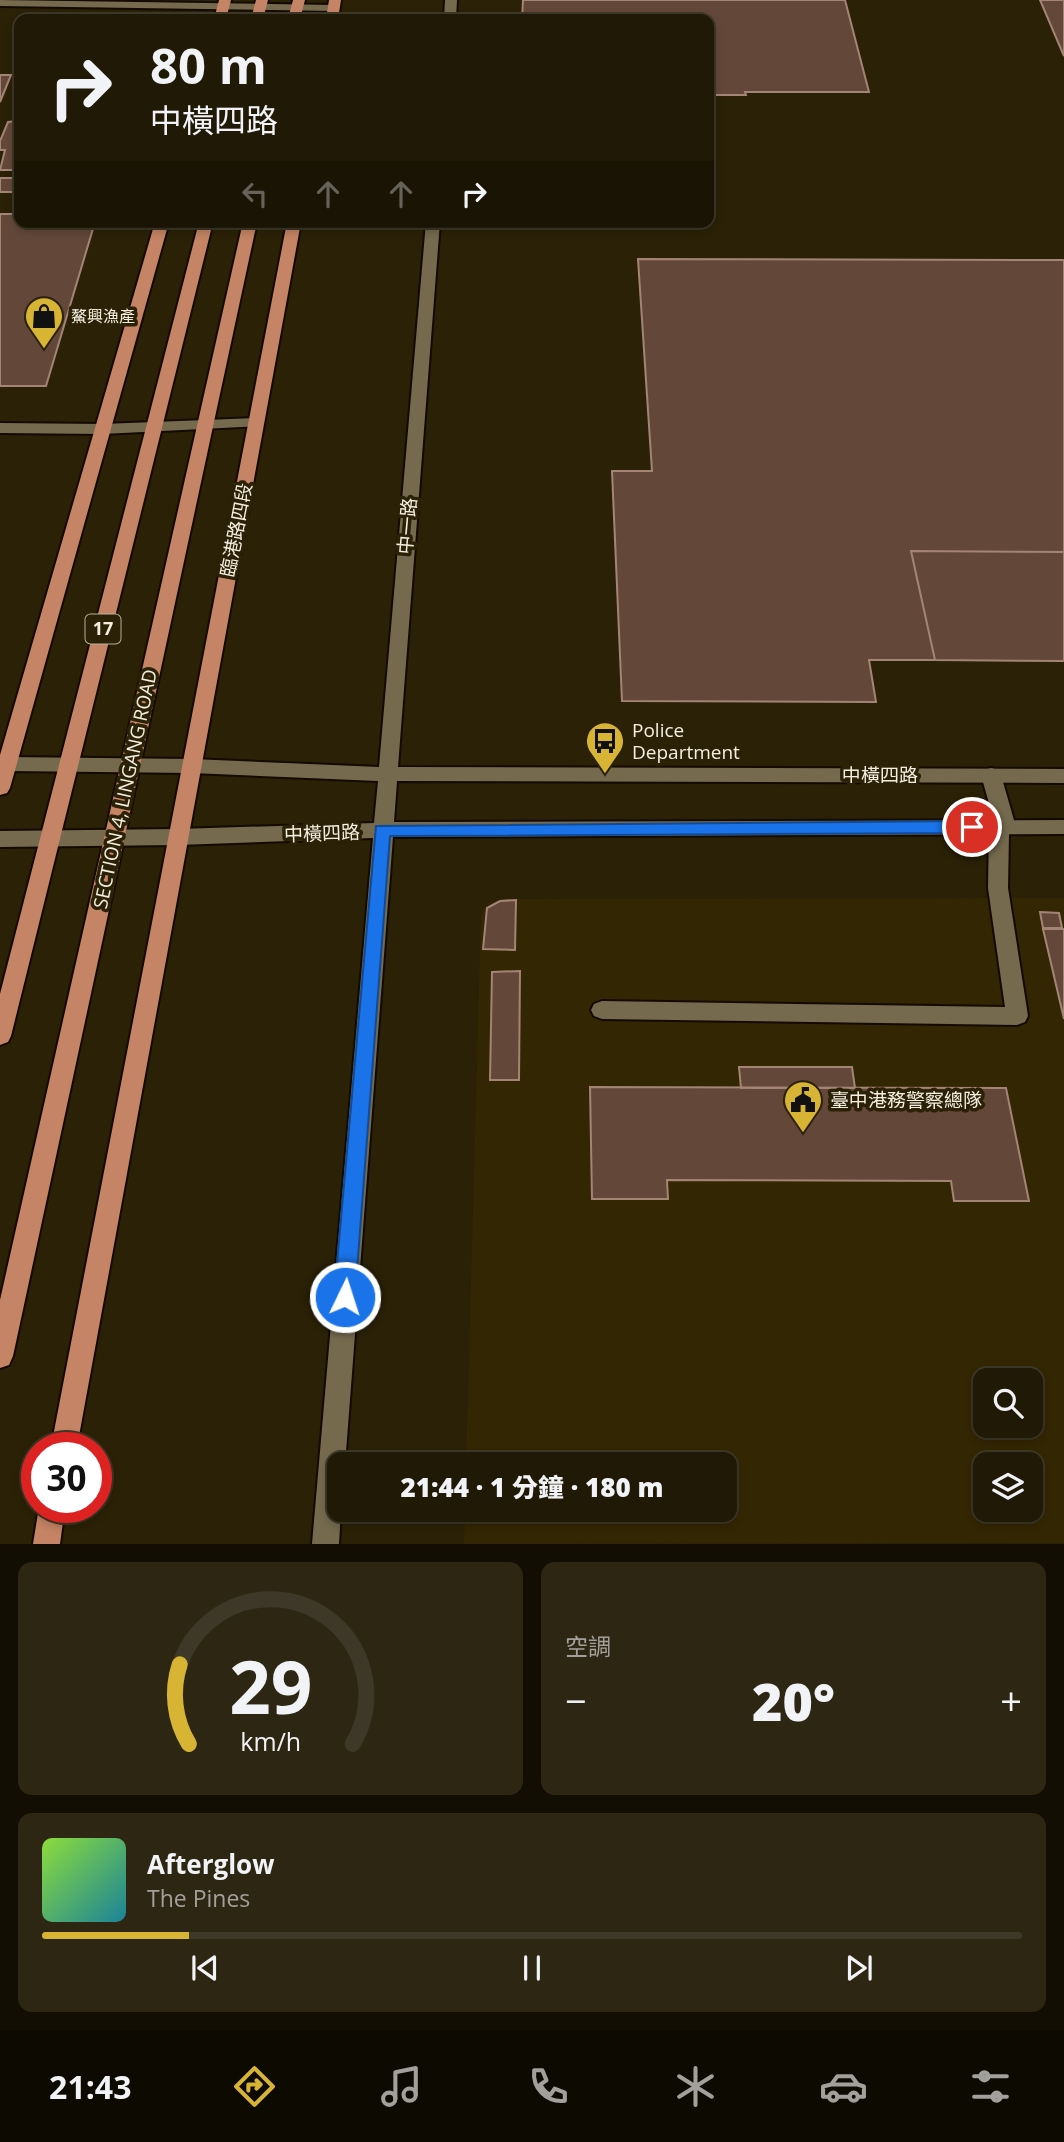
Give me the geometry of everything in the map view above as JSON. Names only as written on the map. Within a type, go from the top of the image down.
[{"type":"main road","points":[[0,788],[160,228]]},
{"type":"main road","name":"17","points":[[0,1036],[204,228]]},
{"type":"main road","name":"SECTION 4, LINGANG ROAD","points":[[0,1356],[249,228]]},
{"type":"main road","name":"臨港路四段","points":[[178,837],[293,228]]},
{"type":"main road","points":[[67,1432],[178,837]]},
{"type":"main road","points":[[46,1544],[49,1523]]},
{"type":"street","points":[[0,3],[334,9]]},
{"type":"street","name":"中一路","points":[[325,1544],[432,228]]},
{"type":"street","points":[[0,429],[103,429],[256,423]]},
{"type":"street","points":[[7,764],[192,766]]},
{"type":"street","name":"中橫四路","points":[[192,766],[386,774],[1064,776]]},
{"type":"street","points":[[602,1010],[1017,1016],[998,888],[1002,827],[991,775]]},
{"type":"street","name":"中橫四路","points":[[0,839],[178,837],[382,830],[1064,827]]},
{"type":"shaded area","points":[[1064,898],[1064,1543],[464,1544],[465,1522],[737,1522],[737,1452],[466,1452],[481,914],[483,909],[496,901]]},
{"type":"building","points":[[523,0],[845,0],[869,92],[745,92],[746,95],[714,95],[714,14],[522,14]]},
{"type":"building","points":[[1040,0],[1064,0],[1064,56]]},
{"type":"building","points":[[0,75],[11,75],[0,102]]},
{"type":"building","points":[[14,121],[14,170],[0,170],[5,150],[0,150],[0,141],[8,122]]},
{"type":"building","points":[[0,178],[14,178],[14,192],[0,192]]},
{"type":"building","points":[[0,214],[14,214],[14,228],[93,228],[46,386],[0,386]]},
{"type":"building","points":[[638,259],[1064,260],[1064,552],[911,551],[935,660],[869,660],[876,702],[622,701],[612,471],[652,471]]},
{"type":"building","points":[[911,551],[1064,552],[1064,661],[935,660]]},
{"type":"building","points":[[516,900],[515,950],[483,949],[487,908],[500,901]]},
{"type":"building","points":[[1040,912],[1059,913],[1062,928],[1043,928]]},
{"type":"building","points":[[1043,929],[1064,929],[1064,1019]]},
{"type":"building","points":[[520,971],[519,1080],[490,1080],[492,972]]},
{"type":"building","points":[[739,1067],[852,1067],[855,1088],[741,1088]]},
{"type":"building","name":"臺中港務警察總隊","points":[[590,1087],[1006,1088],[1029,1201],[954,1201],[951,1181],[667,1180],[668,1199],[592,1199]]},
{"type":"place","name":"鰲興漁產","points":[[44,350]]},
{"type":"place","name":"Police Department","points":[[605,775]]},
{"type":"place","name":"臺中港務警察總隊","points":[[803,1134]]},
{"type":"route","points":[[345,1297],[382,830],[972,827]]}]
